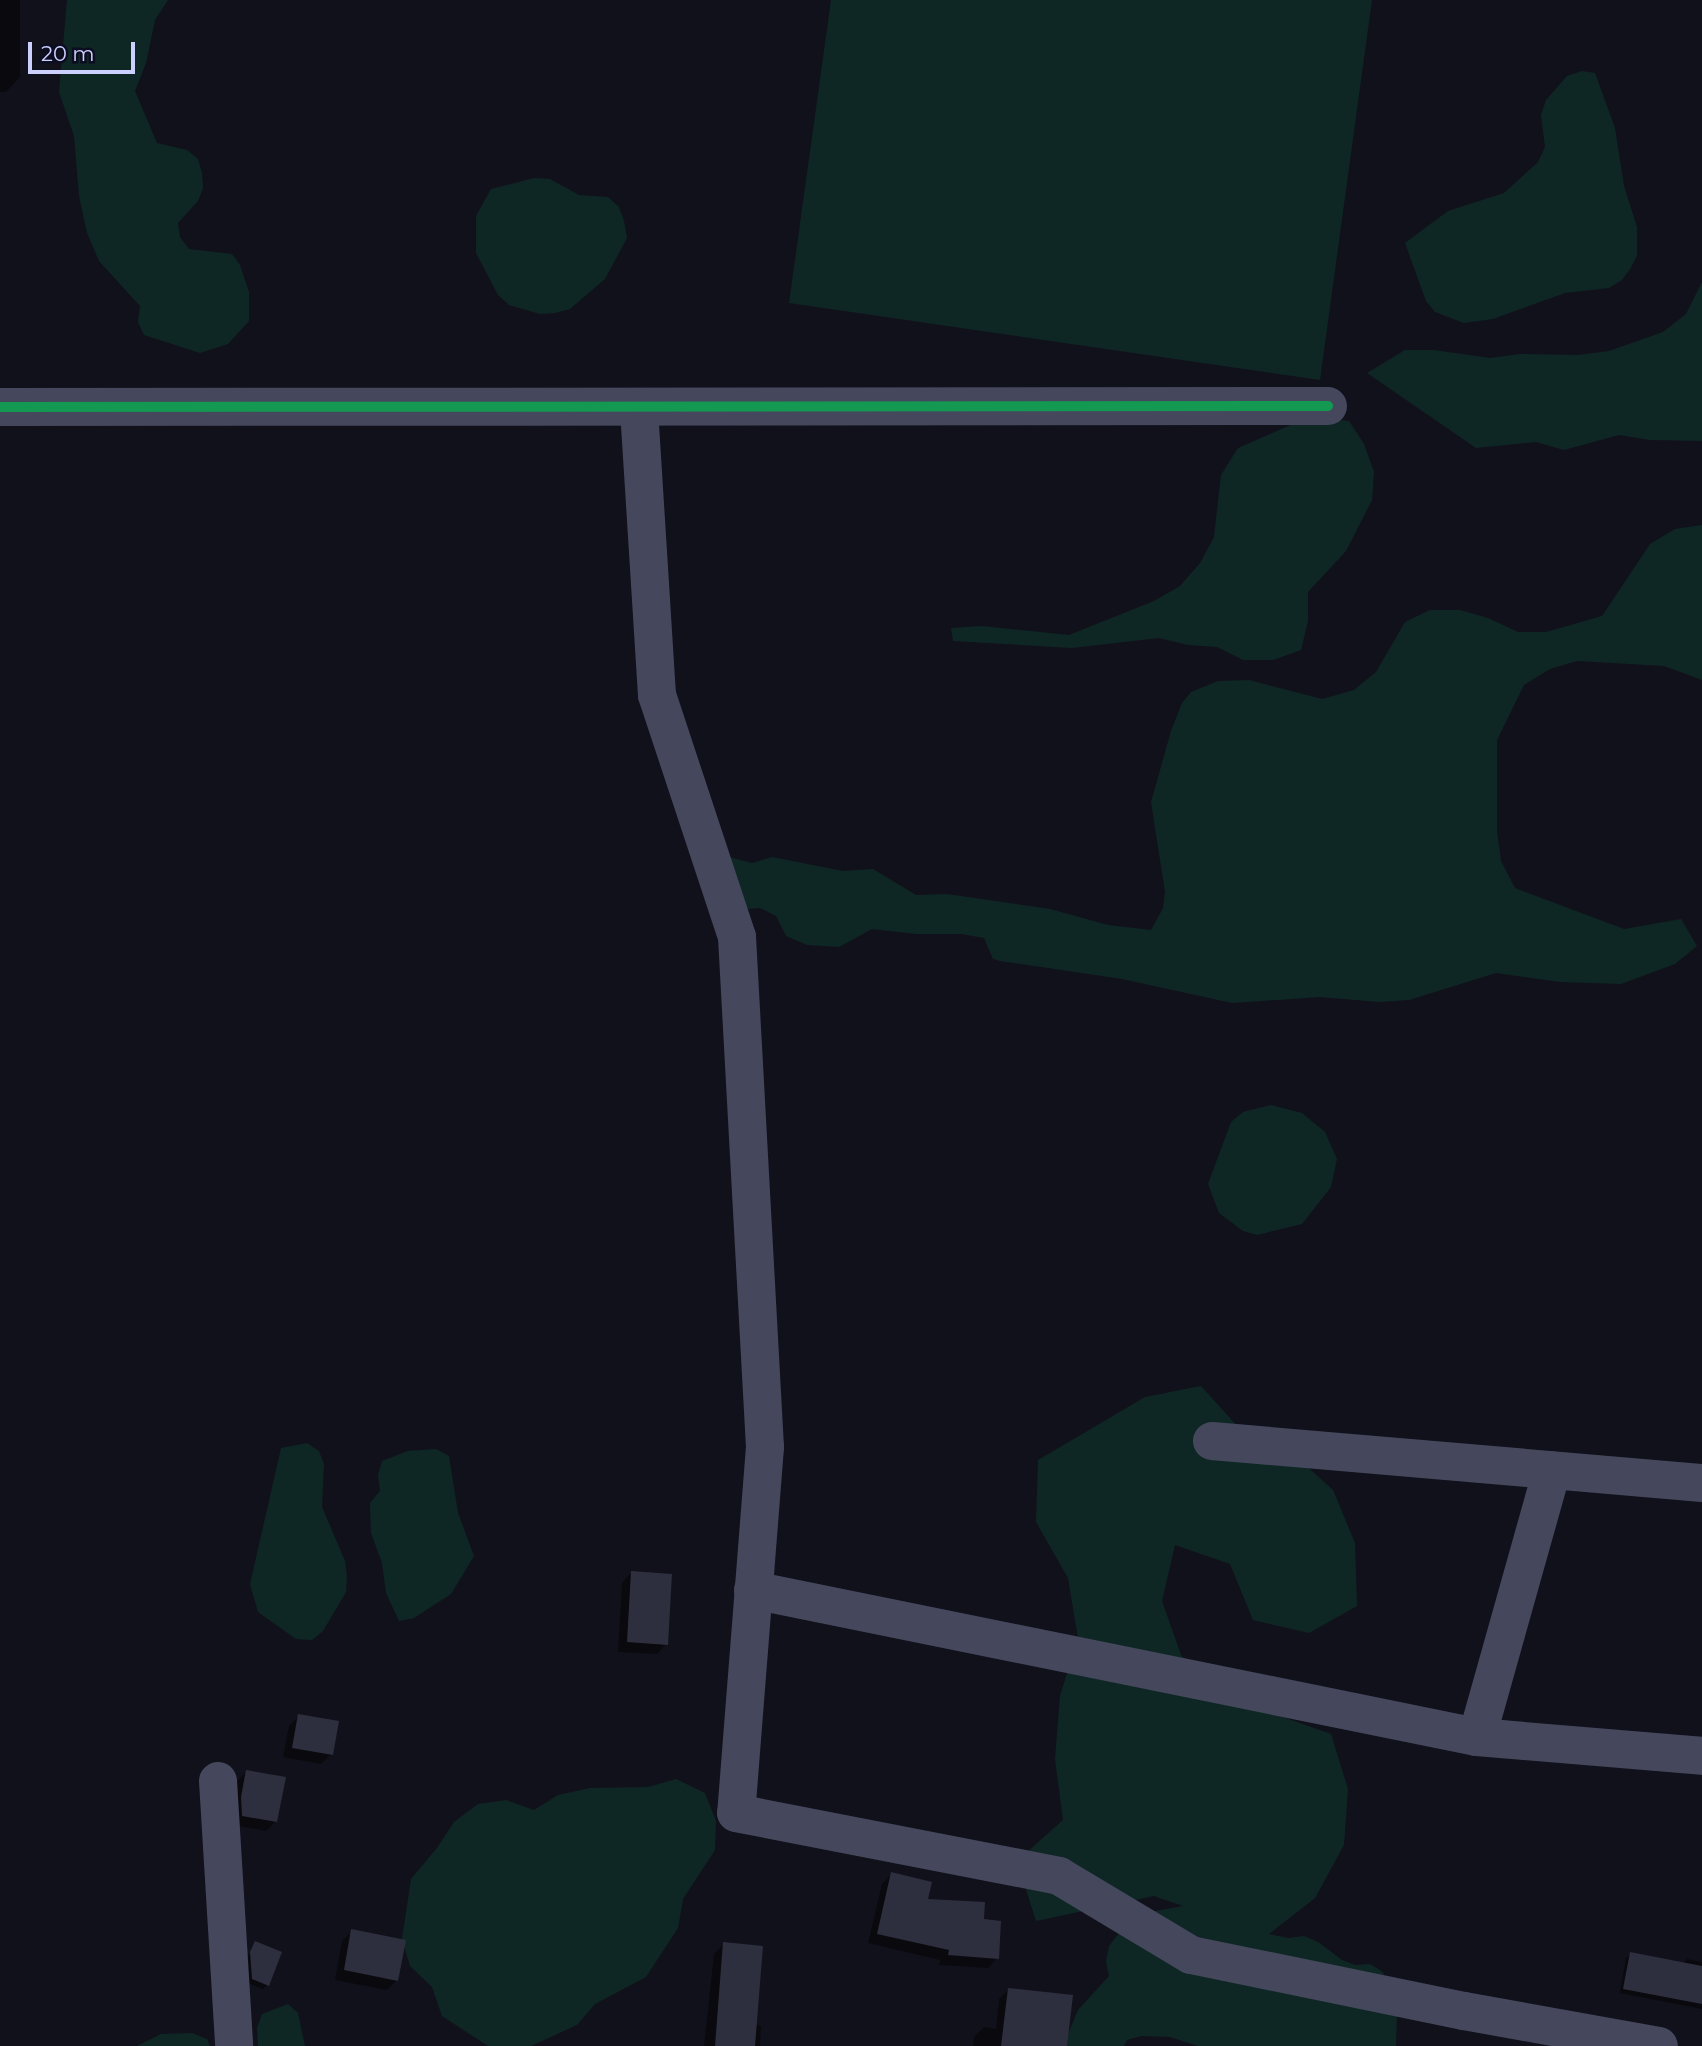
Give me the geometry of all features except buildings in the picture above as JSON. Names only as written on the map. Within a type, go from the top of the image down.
[{"type":"street","points":[[0,407],[639,409],[1328,406]]},
{"type":"street","points":[[639,409],[657,695],[737,937],[765,1447],[736,1813],[1059,1876],[1191,1955],[1464,2011],[1659,2046]]},
{"type":"street","points":[[1212,1441],[1702,1483]]},
{"type":"street","points":[[1477,1737],[1552,1470]]},
{"type":"street","points":[[753,1590],[1477,1737],[1702,1756]]},
{"type":"street","points":[[218,1781],[233,2046]]},
{"type":"green space","points":[[67,0],[168,0],[155,20],[146,63],[135,91],[157,143],[187,150],[198,159],[203,188],[198,201],[178,223],[180,237],[189,249],[232,254],[240,265],[249,292],[249,321],[228,344],[200,353],[144,335],[138,322],[140,306],[99,261],[87,233],[79,196],[74,136],[59,92]]},
{"type":"green space","points":[[831,0],[1372,0],[1320,380],[789,303]]},
{"type":"green space","points":[[1582,71],[1595,73],[1615,128],[1624,186],[1637,227],[1637,256],[1630,269],[1622,280],[1609,288],[1565,293],[1493,319],[1464,323],[1435,312],[1426,301],[1405,243],[1448,211],[1504,193],[1538,162],[1545,147],[1541,115],[1546,100],[1567,76]]},
{"type":"green space","points":[[534,178],[550,179],[579,195],[608,197],[619,207],[627,238],[605,279],[570,309],[555,313],[540,314],[509,305],[498,295],[476,253],[476,216],[491,189]]},
{"type":"green space","points":[[1702,282],[1702,441],[1650,440],[1619,435],[1564,450],[1536,442],[1476,448],[1367,373],[1405,350],[1434,350],[1490,358],[1520,354],[1578,355],[1609,351],[1663,332],[1686,314]]},
{"type":"green space","points":[[1321,418],[1349,421],[1364,444],[1374,472],[1372,500],[1346,551],[1308,592],[1308,621],[1301,650],[1273,660],[1243,660],[1217,647],[1188,645],[1159,638],[1072,648],[953,641],[951,628],[981,626],[1069,635],[1154,601],[1180,586],[1200,563],[1214,537],[1221,475],[1238,448],[1293,424]]},
{"type":"green space","points":[[1702,525],[1702,680],[1664,666],[1577,661],[1550,669],[1524,685],[1497,740],[1497,831],[1501,861],[1515,888],[1624,929],[1681,919],[1697,946],[1675,964],[1621,984],[1561,982],[1496,973],[1409,1000],[1379,1002],[1320,997],[1232,1003],[1122,979],[1000,961],[993,959],[984,938],[961,934],[916,934],[872,929],[839,947],[807,945],[786,936],[776,916],[760,908],[730,910],[729,857],[752,863],[772,857],[843,871],[873,869],[916,895],[947,894],[1050,909],[1108,925],[1151,930],[1163,908],[1165,892],[1151,802],[1171,731],[1182,703],[1191,692],[1218,681],[1249,680],[1322,699],[1354,690],[1376,672],[1405,622],[1430,610],[1460,610],[1488,618],[1518,632],[1546,632],[1602,616],[1650,544],[1675,529]]},
{"type":"green space","points":[[1271,1105],[1302,1113],[1325,1132],[1337,1159],[1331,1187],[1302,1224],[1257,1235],[1243,1231],[1219,1213],[1208,1184],[1231,1122],[1243,1112]]},
{"type":"green space","points":[[1201,1386],[1238,1427],[1292,1453],[1333,1490],[1355,1543],[1357,1606],[1309,1633],[1253,1620],[1230,1564],[1175,1545],[1162,1601],[1181,1655],[1220,1695],[1331,1734],[1348,1789],[1344,1845],[1315,1898],[1269,1934],[1288,1938],[1304,1936],[1318,1942],[1342,1960],[1355,1965],[1370,1964],[1383,1972],[1397,2012],[1396,2046],[1198,2046],[1170,2037],[1141,2036],[1127,2040],[1124,2046],[1063,2046],[1078,2010],[1109,1976],[1106,1962],[1109,1946],[1119,1933],[1150,1912],[1183,1906],[1154,1896],[1036,1921],[1017,1861],[1063,1820],[1055,1759],[1060,1696],[1078,1638],[1068,1578],[1036,1522],[1038,1460],[1145,1397]]},
{"type":"green space","points":[[307,1443],[319,1451],[324,1464],[322,1507],[345,1561],[347,1577],[346,1592],[323,1631],[312,1640],[296,1639],[258,1612],[250,1584],[281,1448]]},
{"type":"green space","points":[[436,1449],[449,1456],[458,1513],[474,1556],[451,1594],[414,1618],[399,1621],[386,1593],[382,1563],[371,1533],[370,1503],[380,1491],[378,1475],[382,1461],[408,1451]]},
{"type":"green space","points":[[676,1779],[705,1793],[716,1821],[715,1850],[683,1899],[678,1928],[646,1977],[595,2004],[577,2025],[531,2046],[488,2046],[442,2016],[432,1987],[410,1966],[402,1939],[411,1879],[454,1822],[478,1804],[506,1800],[534,1810],[558,1795],[590,1788],[648,1787]]},
{"type":"green space","points":[[288,2004],[298,2013],[305,2046],[258,2046],[257,2028],[262,2014]]},
{"type":"green space","points":[[192,2033],[207,2039],[210,2046],[137,2046],[161,2034]]},
{"type":"cycle path","points":[[0,407],[1328,406]]}]
